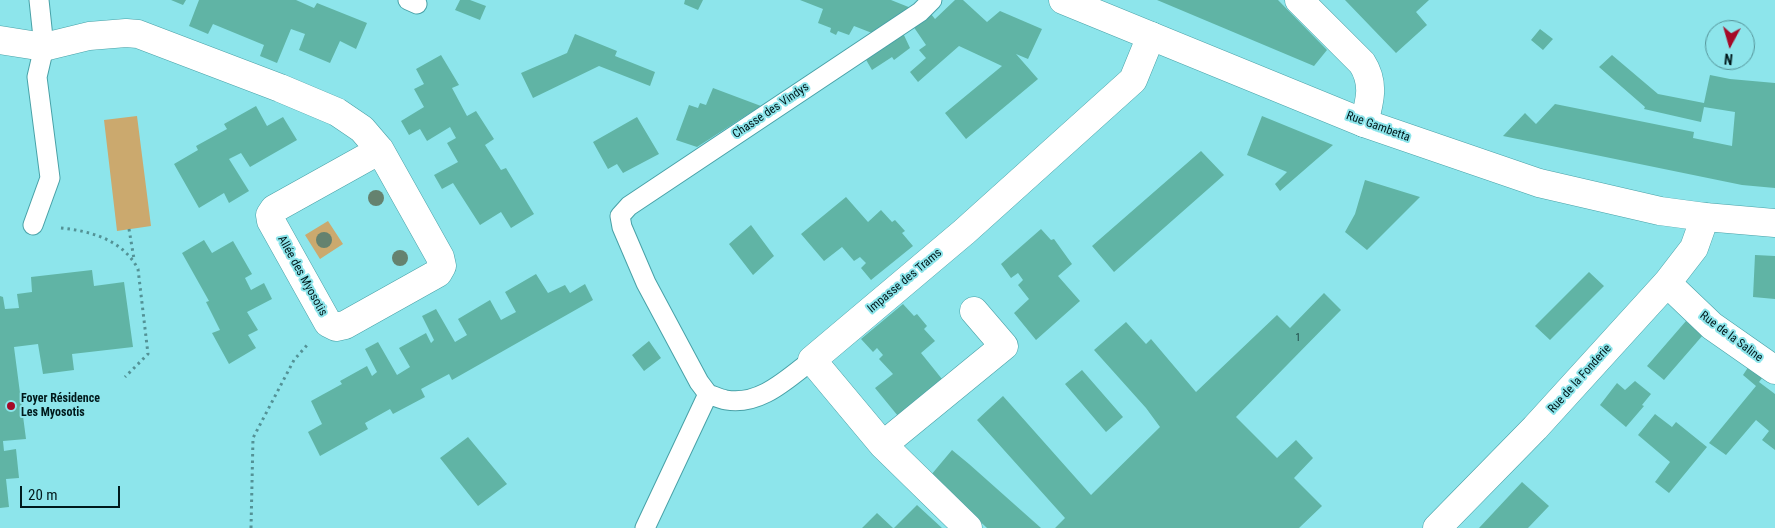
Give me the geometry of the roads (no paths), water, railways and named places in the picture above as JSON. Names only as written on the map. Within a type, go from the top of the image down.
[{"type":"street","name":"Rue Gambetta","points":[[1064,0],[1364,123],[1539,183],[1660,211],[1705,217],[1775,222]]},
{"type":"street","points":[[1299,0],[1362,63],[1368,72],[1371,89],[1364,123]]},
{"type":"street","name":"Allée des Myosotis","points":[[0,40],[44,47],[89,36],[138,34],[280,88],[337,112],[362,129],[380,150],[440,257],[442,266],[438,273],[345,325],[336,327],[328,323],[271,221],[270,216],[274,209],[380,150]]},
{"type":"street","name":"Impasse des Trams","points":[[812,360],[964,232],[1133,80],[1151,36]]},
{"type":"street","name":"Rue de la Fonderie","points":[[1437,528],[1535,428],[1667,283],[1694,248],[1705,217]]},
{"type":"street","name":"Rue de la Saline","points":[[1667,283],[1712,326],[1775,370]]},
{"type":"street","points":[[883,445],[1004,346],[974,311]]},
{"type":"street","points":[[812,360],[883,445],[968,528]]},
{"type":"lane","points":[[33,225],[50,178],[38,77],[44,47],[39,0]]},
{"type":"lane","name":"Chasse des Vindys","points":[[708,394],[699,382],[646,283],[622,227],[620,216],[629,206],[920,12],[932,0]]},
{"type":"lane","points":[[645,528],[708,394],[727,400],[747,400],[766,394],[812,360]]},
{"type":"place","name":"Foyer Résidence Les Myosotis","points":[[11,406]]}]
